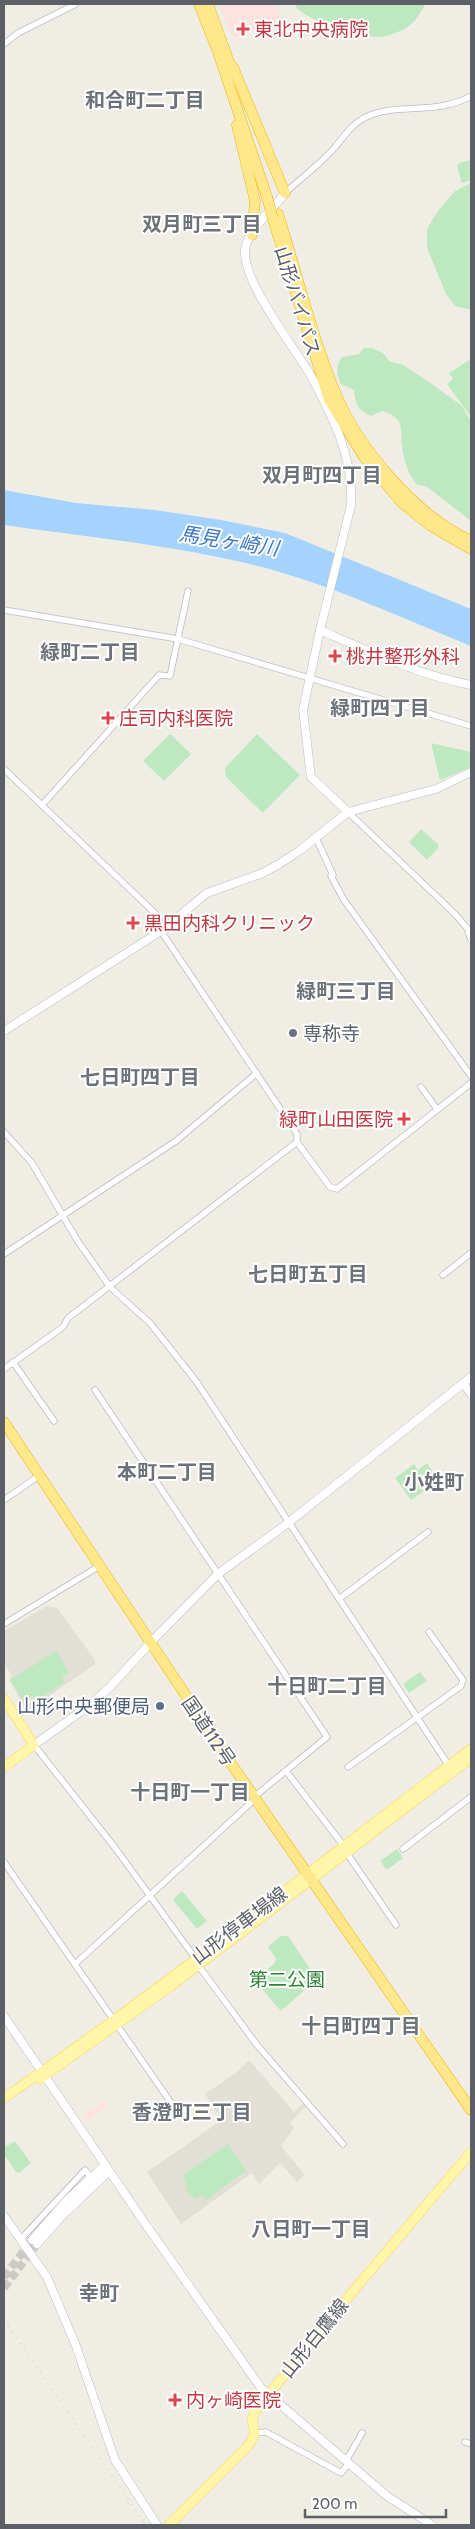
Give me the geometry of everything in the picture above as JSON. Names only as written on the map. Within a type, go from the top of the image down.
[{"type":"highway","name":"山形バイパス","points":[[199,4],[222,50]]},
{"type":"highway","name":"山形バイパス","points":[[208,4],[270,195],[326,391],[334,408],[364,457],[401,502],[431,526],[471,549]]},
{"type":"highway","points":[[222,50],[285,193]]},
{"type":"highway","points":[[222,50],[255,201],[252,235]]},
{"type":"highway","name":"山形バイパス","points":[[275,216],[335,393],[369,452],[407,496],[434,518],[471,541]]},
{"type":"highway","name":"国道112号","points":[[4,1422],[255,1797],[471,2110]]},
{"type":"main road","points":[[4,1699],[34,1745],[4,1766]]},
{"type":"main road","name":"山形停車場線","points":[[4,2105],[310,1876],[471,1749]]},
{"type":"main road","name":"山形停車場線","points":[[345,1849],[471,1758]]},
{"type":"main road","name":"山形停車場線","points":[[4,2098],[43,2074]]},
{"type":"main road","name":"山形白鷹線","points":[[255,2433],[252,2416],[267,2395],[471,2152]]},
{"type":"main road","points":[[169,2525],[249,2445],[255,2433]]},
{"type":"street","points":[[4,44],[18,33],[76,4]]},
{"type":"street","points":[[471,96],[441,108],[383,112],[366,117],[356,124],[337,146],[285,193],[252,235],[246,251],[250,270],[272,317],[310,374],[338,431],[348,460],[352,484],[347,525],[324,621],[320,630],[303,710],[311,777],[455,914],[467,928],[471,940]]},
{"type":"street","points":[[42,805],[159,675],[170,676],[188,591]]},
{"type":"street","points":[[4,610],[178,639],[310,676],[471,726]]},
{"type":"street","points":[[320,630],[396,662],[455,682],[471,685]]},
{"type":"street","points":[[4,769],[159,916],[161,931],[297,1134],[297,1142],[330,1187],[337,1189],[471,1083]]},
{"type":"street","points":[[4,1031],[161,931],[206,894],[263,873],[299,852],[348,812],[436,789],[471,772]]},
{"type":"street","points":[[316,838],[344,900],[471,1076]]},
{"type":"street","points":[[4,1254],[176,1141],[257,1073]]},
{"type":"street","points":[[421,1087],[438,1109]]},
{"type":"street","points":[[4,1132],[32,1163],[62,1215],[110,1287],[150,1324],[173,1350],[449,1766]]},
{"type":"street","points":[[4,1369],[297,1142]]},
{"type":"street","points":[[443,1274],[471,1253]]},
{"type":"street","points":[[13,1362],[54,1420]]},
{"type":"street","points":[[343,2144],[257,2045],[66,1782],[34,1745],[103,1694],[150,1642],[218,1574],[288,1523],[471,1377]]},
{"type":"street","points":[[464,1383],[471,1394]]},
{"type":"street","points":[[75,1964],[255,1797],[327,1737],[95,1390]]},
{"type":"street","points":[[4,1500],[40,1475]]},
{"type":"street","points":[[339,1599],[428,1532]]},
{"type":"street","points":[[4,1624],[101,1565]]},
{"type":"street","points":[[348,1767],[461,1686],[463,1680],[429,1632]]},
{"type":"street","points":[[286,1771],[345,1849],[396,1925]]},
{"type":"street","points":[[402,1849],[471,1797]]},
{"type":"street","points":[[4,1862],[176,2110]]},
{"type":"street","points":[[4,2016],[107,2168],[267,2395],[387,2496],[432,2525]]},
{"type":"street","points":[[107,2168],[62,2216],[34,2242],[65,2202],[91,2178],[107,2168]]},
{"type":"street","points":[[21,2239],[85,2170],[91,2178]]},
{"type":"street","points":[[4,2216],[47,2277],[66,2317],[115,2460],[157,2525]]},
{"type":"street","points":[[255,2433],[266,2432],[341,2473],[362,2433]]},
{"type":"shaded area","name":"東北中央病院","points":[[218,4],[276,4],[282,19],[234,39]]},
{"type":"shaded area","points":[[47,1606],[57,1608],[95,1660],[95,1664],[29,1710],[26,1710],[9,1679],[12,1676],[4,1663],[4,1631]]},
{"type":"shaded area","points":[[249,2060],[294,2112],[304,2103],[306,2106],[290,2123],[294,2128],[281,2146],[305,2175],[297,2182],[280,2163],[259,2184],[252,2173],[181,2224],[147,2172],[222,2120],[205,2094],[237,2072]]},
{"type":"shaded area","points":[[105,2100],[108,2105],[85,2122],[82,2117]]},
{"type":"green space","points":[[295,4],[425,4],[418,16],[405,29],[378,37],[346,31],[319,21],[299,10]]},
{"type":"green space","points":[[471,160],[471,180],[462,183],[457,166],[459,163]]},
{"type":"green space","points":[[471,183],[471,310],[455,306],[446,294],[427,248],[427,229],[438,211],[455,191]]},
{"type":"green space","points":[[364,348],[372,348],[383,353],[389,361],[403,365],[426,380],[461,405],[471,421],[471,521],[426,486],[417,485],[414,481],[405,461],[401,428],[398,420],[383,411],[371,416],[367,414],[358,406],[354,390],[341,384],[337,370],[342,357],[359,354]]},
{"type":"green space","points":[[471,359],[471,417],[447,384],[453,379],[449,373]]},
{"type":"green space","points":[[170,734],[191,754],[164,781],[143,761]]},
{"type":"green space","points":[[257,734],[300,775],[263,813],[226,777],[225,768]]},
{"type":"green space","points":[[431,743],[471,752],[471,767],[440,780]]},
{"type":"green space","points":[[421,829],[438,844],[438,848],[427,860],[409,842]]},
{"type":"green space","points":[[427,1463],[439,1481],[411,1500],[395,1478],[414,1464],[418,1470]]},
{"type":"green space","points":[[56,1651],[69,1673],[62,1677],[65,1682],[36,1701],[32,1696],[24,1702],[10,1680]]},
{"type":"green space","points":[[420,1672],[427,1681],[409,1693],[403,1684]]},
{"type":"green space","points":[[397,1849],[403,1858],[387,1870],[380,1861]]},
{"type":"green space","points":[[182,1891],[207,1921],[197,1929],[173,1900]]},
{"type":"green space","name":"第二公園","points":[[281,1936],[288,1936],[317,1979],[281,2011],[254,1980],[275,1963],[276,1958],[268,1947]]},
{"type":"green space","points":[[15,2141],[31,2163],[19,2173],[16,2172],[4,2154],[4,2148]]},
{"type":"green space","points":[[228,2144],[246,2171],[206,2200],[202,2195],[196,2199],[188,2193],[183,2175]]},
{"type":"water","name":"馬見ヶ崎川","points":[[4,490],[76,503],[155,510],[221,520],[285,533],[471,609],[471,646],[323,586],[273,570],[173,549],[4,525]]},
{"type":"tunnel","points":[[4,2277],[32,2240]]},
{"type":"tunnel","points":[[4,2288],[37,2244]]},
{"type":"railway","points":[[4,2320],[146,2525]]},
{"type":"place","name":"東北中央病院","points":[[243,29]]},
{"type":"place","name":"桃井整形外科","points":[[335,656]]},
{"type":"place","name":"庄司内科医院","points":[[108,718]]},
{"type":"place","name":"黒田内科クリニック","points":[[133,923]]},
{"type":"place","name":"専称寺","points":[[293,1033]]},
{"type":"place","name":"緑町山田医院","points":[[404,1119]]},
{"type":"place","name":"山形中央郵便局","points":[[160,1706]]},
{"type":"place","name":"内ヶ崎医院","points":[[175,2400]]},
{"type":"district","name":"和合町二丁目","points":[[145,100]]},
{"type":"district","name":"双月町三丁目","points":[[202,224]]},
{"type":"district","name":"双月町四丁目","points":[[322,475]]},
{"type":"district","name":"緑町二丁目","points":[[90,652]]},
{"type":"district","name":"緑町四丁目","points":[[380,708]]},
{"type":"district","name":"緑町三丁目","points":[[346,991]]},
{"type":"district","name":"七日町四丁目","points":[[140,1077]]},
{"type":"district","name":"七日町五丁目","points":[[308,1274]]},
{"type":"district","name":"本町二丁目","points":[[167,1472]]},
{"type":"district","name":"小姓町","points":[[434,1482]]},
{"type":"district","name":"十日町二丁目","points":[[327,1686]]},
{"type":"district","name":"十日町一丁目","points":[[190,1792]]},
{"type":"district","name":"十日町四丁目","points":[[361,2026]]},
{"type":"district","name":"香澄町三丁目","points":[[192,2112]]},
{"type":"district","name":"八日町一丁目","points":[[311,2229]]},
{"type":"district","name":"幸町","points":[[99,2293]]}]
